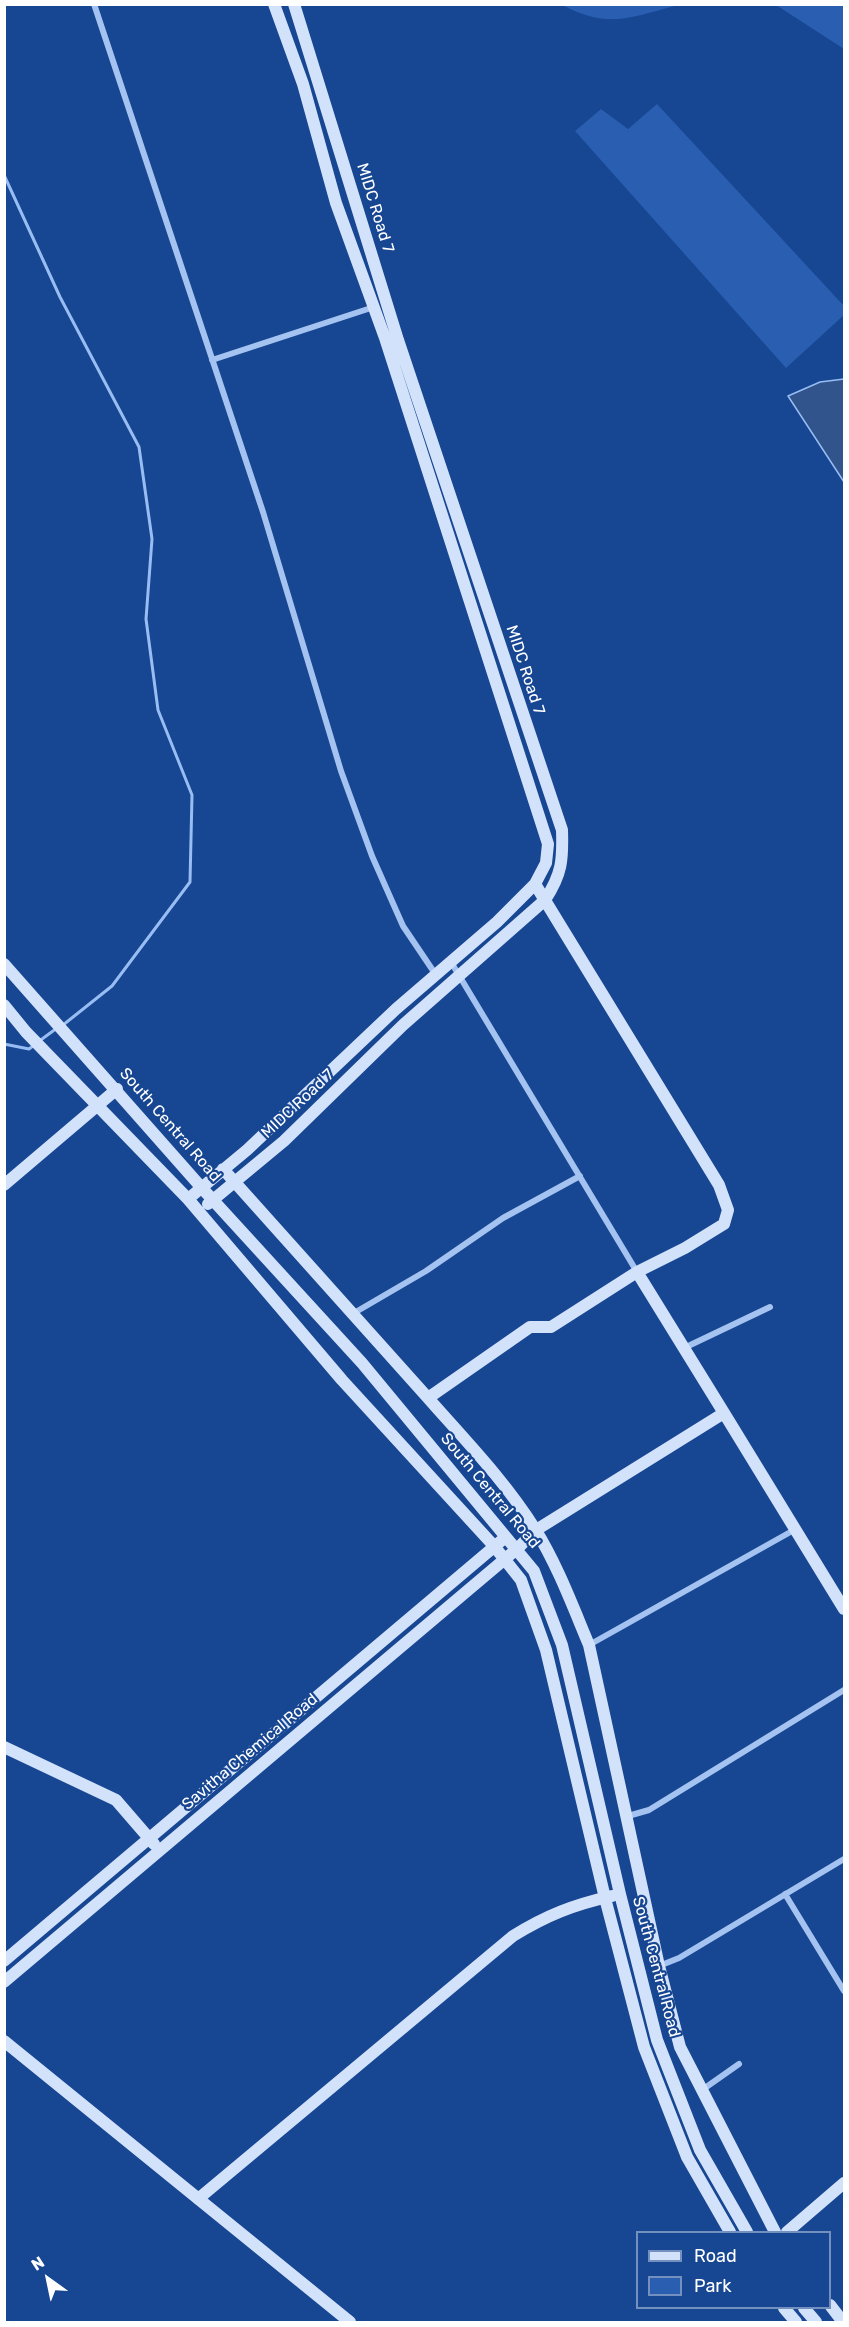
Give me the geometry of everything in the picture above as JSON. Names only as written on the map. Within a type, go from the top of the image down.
[{"type":"street","points":[[94,4],[263,512],[341,771],[372,856],[403,926],[436,976]]},
{"type":"street","name":"MIDC Road 7","points":[[188,1199],[396,1009],[497,922],[535,884],[546,863],[548,844],[374,307],[336,203],[303,84],[274,4]]},
{"type":"street","name":"MIDC Road 7","points":[[199,1212],[284,1141],[402,1025],[545,900],[555,884],[563,863],[562,830],[351,195],[333,124],[294,4]]},
{"type":"street","points":[[336,203],[351,195]]},
{"type":"street","points":[[212,360],[374,307]]},
{"type":"street","points":[[431,488],[445,483]]},
{"type":"street","points":[[526,774],[541,771]]},
{"type":"street","points":[[428,1398],[530,1326],[551,1327],[637,1272],[685,1248],[724,1224],[728,1210],[719,1185],[535,884]]},
{"type":"street","points":[[451,962],[683,1348],[844,1609]]},
{"type":"street","name":"South Central Road","points":[[4,964],[117,1089],[201,1187],[362,1363],[518,1548],[534,1571],[562,1645],[620,1894],[657,2040],[700,2150],[746,2231]]},
{"type":"street","name":"South Central Road","points":[[4,1005],[37,1043],[188,1199],[342,1380],[494,1546],[521,1580],[546,1650],[605,1898],[644,2048],[687,2157],[729,2231]]},
{"type":"street","points":[[4,1185],[117,1089]]},
{"type":"street","points":[[223,1169],[354,1313],[503,1484],[536,1530],[589,1645],[659,1966],[680,2047],[774,2231]]},
{"type":"street","points":[[354,1313],[426,1271],[503,1218],[580,1176]]},
{"type":"street","points":[[683,1348],[770,1307]]},
{"type":"street","name":"Savitha Chemical Road","points":[[4,1982],[518,1548],[536,1530],[724,1413]]},
{"type":"street","points":[[589,1645],[794,1530]]},
{"type":"street","name":"Savitha Chemical Road","points":[[4,1960],[507,1535]]},
{"type":"street","points":[[628,1816],[649,1810],[844,1690]]},
{"type":"street","points":[[4,1746],[116,1800],[160,1851]]},
{"type":"street","points":[[659,1966],[678,1958],[844,1859]]},
{"type":"street","points":[[198,2199],[513,1936],[546,1916],[577,1904],[620,1894]]},
{"type":"street","points":[[785,1894],[844,1991]]},
{"type":"street","points":[[4,2041],[350,2322]]},
{"type":"street","points":[[702,2090],[739,2064]]},
{"type":"street","points":[[788,2231],[844,2183]]},
{"type":"street","points":[[831,2306],[843,2322]]},
{"type":"street","points":[[786,2309],[796,2322]]},
{"type":"street","points":[[806,2309],[816,2322]]},
{"type":"green space","points":[[562,5],[679,5],[633,17],[607,19],[579,13]]},
{"type":"green space","points":[[776,5],[844,5],[844,49]]},
{"type":"green space","points":[[657,104],[844,306],[844,315],[786,368],[575,131],[601,109],[628,129]]},
{"type":"shaded area","points":[[844,379],[844,482],[788,396],[820,382]]},
{"type":"waterway","points":[[4,175],[60,297],[139,447],[152,539],[146,619],[158,710],[192,795],[190,882],[112,986],[63,1025]]},
{"type":"waterway","points":[[38,1042],[57,1028]]},
{"type":"waterway","points":[[4,1044],[29,1049],[33,1046]]}]
